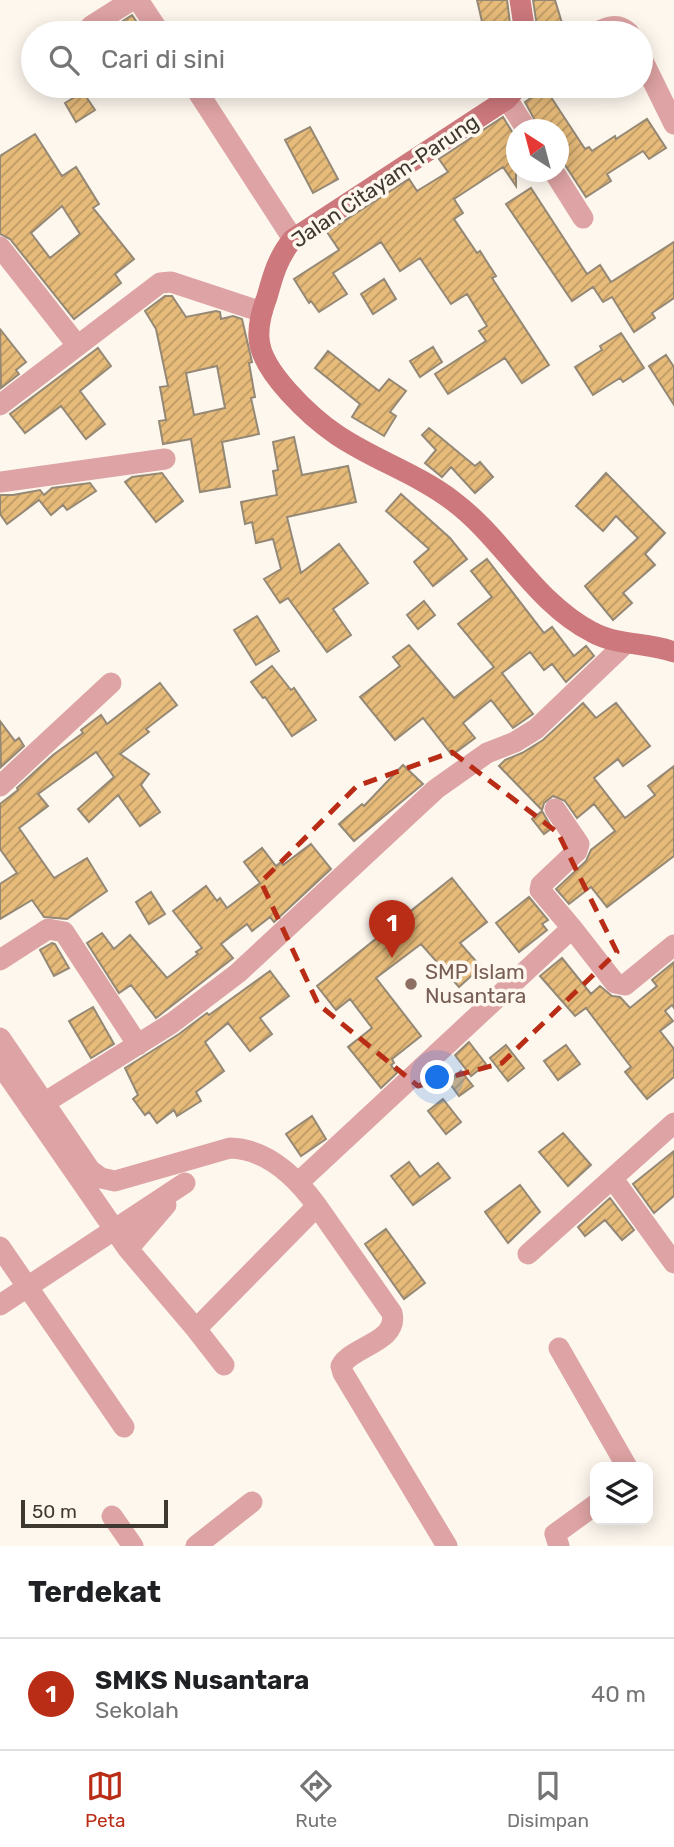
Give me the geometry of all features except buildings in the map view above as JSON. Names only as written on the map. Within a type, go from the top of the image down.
[{"type":"street","points":[[99,21],[132,0]]},
{"type":"street","points":[[138,0],[152,21]]},
{"type":"street","points":[[520,0],[524,21]]},
{"type":"street","points":[[653,81],[674,124]]},
{"type":"street","points":[[202,98],[293,239]]},
{"type":"street","name":"Jalan Citayam-Parung","points":[[504,98],[293,239],[277,262],[262,312],[259,340],[269,368],[287,391],[337,435],[433,487],[454,502],[562,614],[594,634],[674,652]]},
{"type":"street","points":[[515,98],[523,119]]},
{"type":"street","points":[[560,182],[583,218]]},
{"type":"street","points":[[0,247],[77,345]]},
{"type":"street","points":[[0,405],[160,283],[171,282],[262,312]]},
{"type":"street","points":[[0,482],[165,458]]},
{"type":"street","points":[[44,1103],[172,1023],[238,973],[436,789],[487,753],[515,742],[536,729],[626,643]]},
{"type":"street","points":[[0,786],[111,683]]},
{"type":"street","points":[[555,809],[579,844],[577,851],[541,885],[540,890],[615,983],[625,985],[674,945]]},
{"type":"street","points":[[299,1182],[572,928]]},
{"type":"street","points":[[0,960],[48,929],[64,932],[138,1045]]},
{"type":"street","points":[[0,1038],[90,1170],[101,1178],[115,1181],[230,1148],[245,1149],[266,1158],[299,1182],[392,1313],[393,1326],[368,1347],[344,1360],[341,1366],[447,1546]]},
{"type":"street","points":[[0,1065],[128,1249],[224,1365]]},
{"type":"street","points":[[528,1254],[674,1123]]},
{"type":"street","points":[[128,1249],[211,1153]]},
{"type":"street","points":[[613,1179],[674,1263]]},
{"type":"street","points":[[0,1305],[185,1183]]},
{"type":"street","points":[[196,1329],[317,1206]]},
{"type":"street","points":[[0,1247],[124,1427]]},
{"type":"street","points":[[559,1348],[624,1462]]},
{"type":"street","points":[[196,1546],[252,1502]]},
{"type":"street","points":[[559,1546],[555,1534],[590,1509]]},
{"type":"street","points":[[112,1516],[134,1546]]},
{"type":"highlighted area","points":[[452,752],[558,833],[617,952],[502,1063],[418,1086],[318,1004],[261,882],[357,786]]},
{"type":"place","name":"SMKS Nusantara","points":[[392,958]]},
{"type":"place","name":"SMP Islam Nusantara","points":[[411,984]]}]
